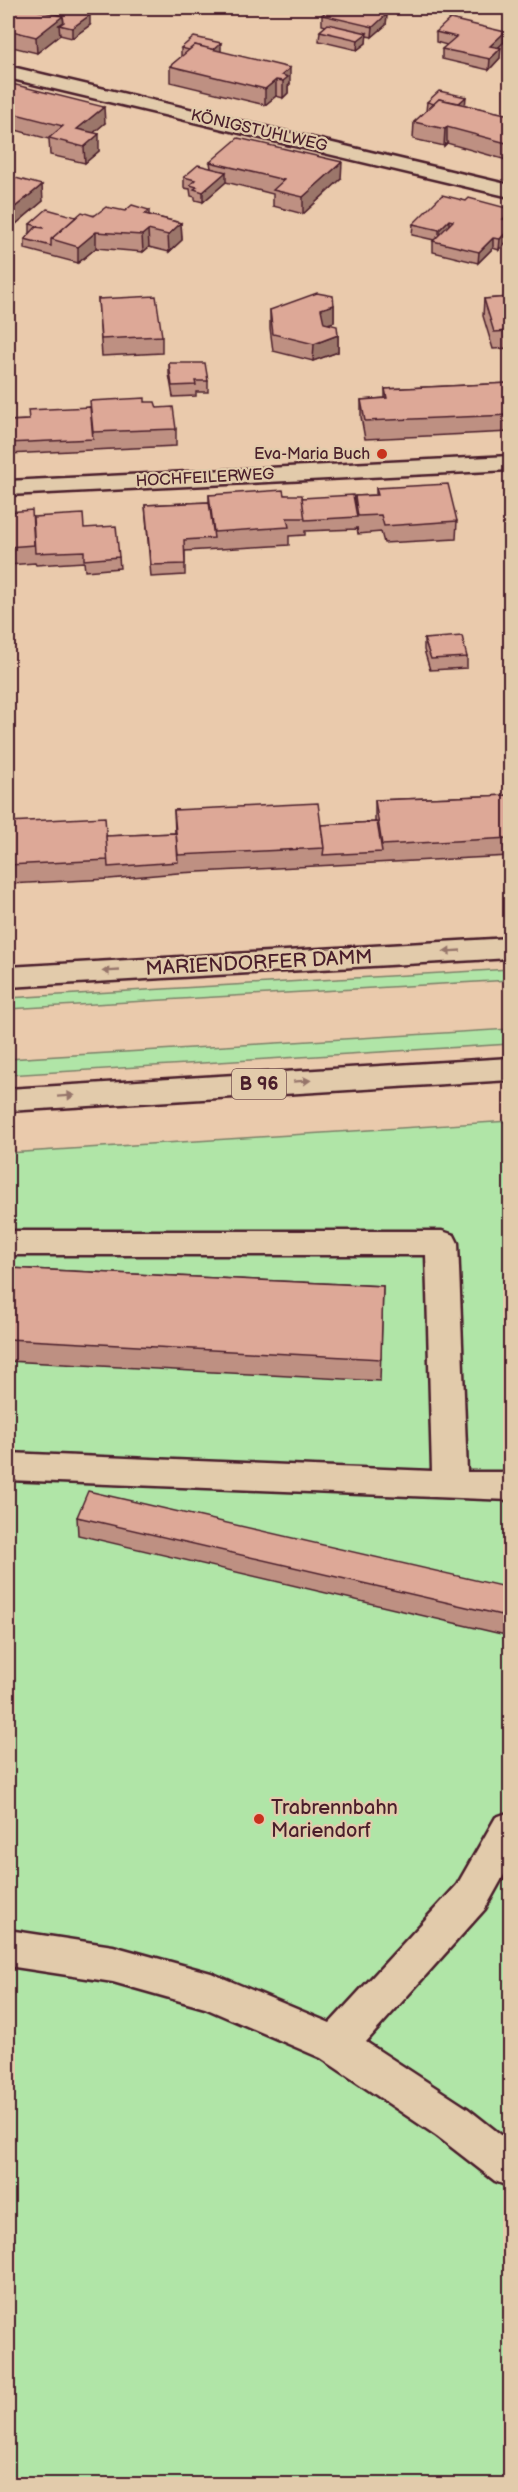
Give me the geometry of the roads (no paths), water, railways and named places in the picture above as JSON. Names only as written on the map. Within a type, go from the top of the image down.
[{"type":"street","name":"KÖNIGSTUHLWEG","points":[[8,72],[510,191]]},
{"type":"street","name":"HOCHFEILERWEG","points":[[8,488],[510,463]]},
{"type":"street","name":"MARIENDORFER DAMM","points":[[8,977],[510,948]]},
{"type":"street","name":"B 96","points":[[8,1100],[510,1069]]},
{"type":"street","points":[[8,1244],[442,1243],[450,1485]]},
{"type":"street","points":[[8,1467],[510,1486]]},
{"type":"street","points":[[336,2044],[471,1897],[510,1829]]},
{"type":"street","points":[[8,1948],[113,1964],[211,1991],[336,2044],[452,2122],[510,2167]]},
{"type":"place","name":"Eva-Maria Buch","points":[[382,454]]},
{"type":"place","name":"Trabrennbahn Mariendorf","points":[[259,1819]]}]
